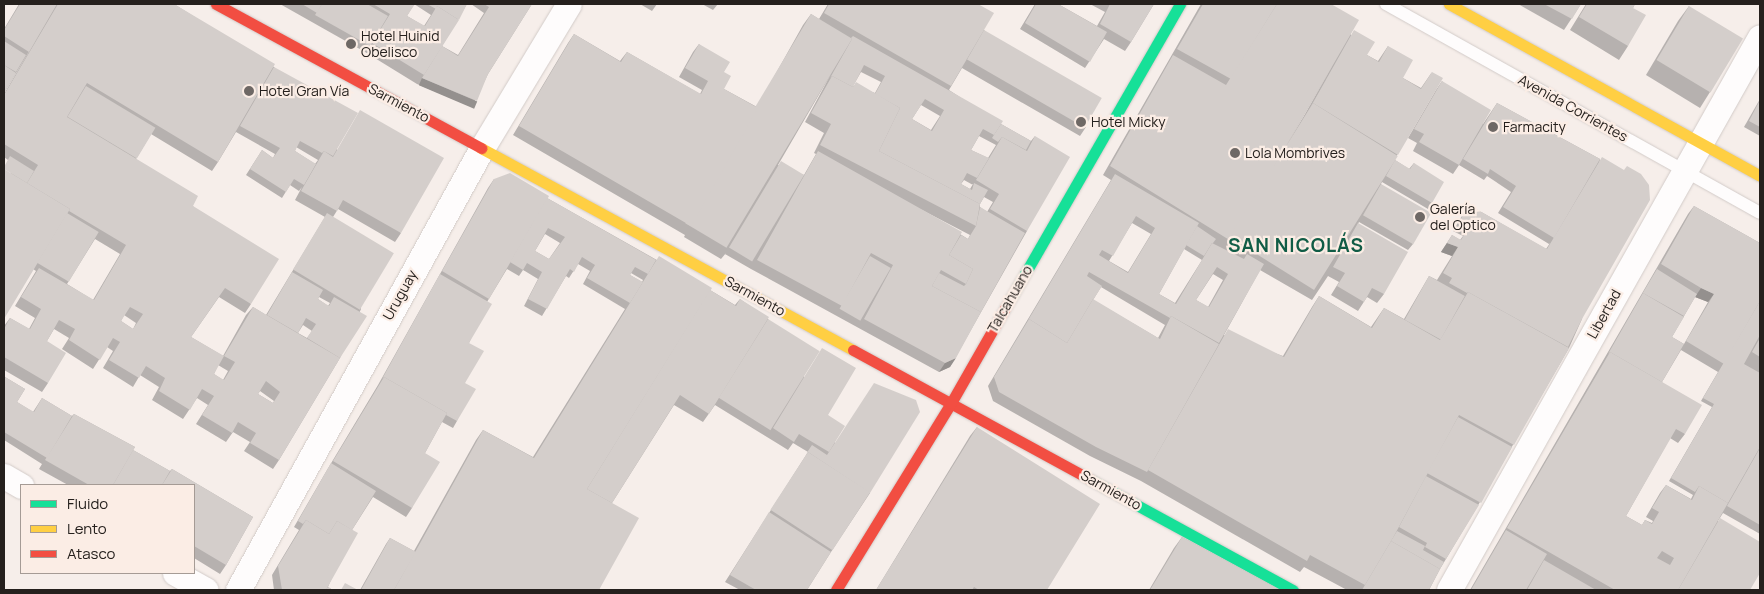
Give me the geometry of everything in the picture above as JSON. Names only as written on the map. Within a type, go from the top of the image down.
[{"type":"street","name":"Sarmiento","points":[[216,4],[1294,590]]},
{"type":"street","name":"Uruguay","points":[[238,590],[482,148],[569,4]]},
{"type":"street","name":"Talcahuano","points":[[836,590],[951,403],[1180,4]]},
{"type":"street","points":[[1449,4],[1760,176]]},
{"type":"street","name":"Libertad","points":[[1449,590],[1760,37]]},
{"type":"street","points":[[4,476],[20,485]]},
{"type":"street","points":[[177,574],[206,590]]},
{"type":"lane","name":"Avenida Corrientes","points":[[1386,4],[1760,213]]},
{"type":"building","points":[[20,4],[57,4],[29,52],[4,36],[4,30]]},
{"type":"building","points":[[58,4],[174,4],[275,64],[218,162],[87,83],[67,117],[198,196],[193,206],[279,259],[251,304],[225,288],[191,337],[224,356],[253,307],[340,358],[279,460],[250,443],[256,433],[238,422],[232,433],[202,415],[214,396],[202,389],[190,410],[159,391],[165,378],[146,366],[139,378],[109,360],[120,342],[113,338],[100,360],[69,340],[75,329],[59,320],[47,341],[66,353],[48,383],[4,357],[4,329],[10,318],[30,329],[41,309],[21,297],[39,268],[94,300],[126,245],[27,183],[38,165],[4,144],[4,95]],"holes":[[[130,307],[143,314],[133,329],[121,321]],[[224,356],[235,362],[224,380],[214,374]],[[266,381],[280,392],[273,403],[258,394]]]},
{"type":"building","points":[[302,4],[322,4],[317,13]]},
{"type":"building","points":[[322,4],[367,4],[388,16],[370,46],[315,15]]},
{"type":"building","points":[[373,4],[415,4],[407,16],[425,26],[437,6],[459,20],[424,75],[372,43],[390,14]]},
{"type":"building","points":[[427,4],[467,4],[459,20],[437,6],[436,9]]},
{"type":"building","points":[[484,4],[532,4],[488,74],[477,101],[422,78],[442,46],[458,56],[489,7]]},
{"type":"building","points":[[829,4],[978,4],[994,13],[951,86],[824,13]]},
{"type":"building","points":[[1036,4],[1058,4],[1107,32],[1090,62],[1025,23]]},
{"type":"building","points":[[1110,4],[1154,4],[1131,42],[1100,24]]},
{"type":"building","points":[[1203,4],[1277,4],[1231,79],[1177,49]]},
{"type":"building","name":"Lola Mombrives","points":[[1277,4],[1331,4],[1359,20],[1231,241],[1110,166],[1173,55],[1226,85]]},
{"type":"building","points":[[1544,4],[1581,4],[1572,19]]},
{"type":"building","points":[[1587,4],[1635,4],[1633,8],[1646,15],[1628,46],[1579,17]]},
{"type":"building","points":[[1689,6],[1743,38],[1711,92],[1657,60]]},
{"type":"building","points":[[811,14],[852,39],[726,248],[685,223]]},
{"type":"building","points":[[984,30],[1102,98],[1085,127],[967,59]]},
{"type":"building","points":[[1354,30],[1375,42],[1367,55],[1379,62],[1388,46],[1413,60],[1403,78],[1421,89],[1432,72],[1443,78],[1398,155],[1313,103],[1310,108]]},
{"type":"building","points":[[574,34],[621,62],[627,52],[701,94],[708,81],[685,68],[699,44],[730,62],[724,72],[731,76],[724,89],[758,108],[691,226],[519,126]]},
{"type":"building","points":[[853,36],[1003,121],[994,135],[983,129],[971,150],[989,158],[977,178],[967,173],[961,184],[972,190],[974,183],[988,190],[980,204],[879,151],[900,108],[875,94],[885,76],[864,65],[853,87],[832,76],[830,78]],"holes":[[[925,99],[944,110],[932,131],[912,119]]]},
{"type":"building","points":[[4,41],[26,55],[16,72],[4,65]]},
{"type":"building","points":[[4,65],[16,73],[4,93]]},
{"type":"building","points":[[274,67],[358,113],[333,156],[324,151],[322,153],[300,141],[295,151],[316,164],[304,185],[294,179],[286,192],[250,169],[262,150],[273,158],[280,148],[240,126]]},
{"type":"building","points":[[832,76],[853,87],[856,82],[900,108],[879,151],[980,204],[976,226],[820,145],[831,124],[811,113]]},
{"type":"building","points":[[1442,81],[1491,110],[1459,165],[1419,142],[1424,134],[1414,129]]},
{"type":"building","points":[[86,86],[155,128],[137,159],[67,117]]},
{"type":"building","points":[[1760,100],[1760,127],[1749,121]]},
{"type":"building","points":[[1313,103],[1398,156],[1314,290],[1229,237]]},
{"type":"building","points":[[1497,103],[1600,159],[1554,238],[1503,207],[1516,186],[1490,169],[1488,174],[1463,159]]},
{"type":"building","points":[[360,110],[444,158],[401,233],[343,200],[337,211],[301,191],[324,151],[333,157]]},
{"type":"building","points":[[1001,124],[1031,141],[1026,150],[1002,137],[998,142],[992,138]]},
{"type":"building","points":[[1035,136],[1070,157],[1027,231],[990,209],[999,194],[976,180],[1002,137],[1027,151]]},
{"type":"building","points":[[818,151],[962,232],[949,255],[973,269],[966,284],[941,270],[932,286],[981,312],[956,358],[945,363],[864,319],[893,265],[871,253],[842,306],[757,260]]},
{"type":"building","points":[[10,156],[34,171],[27,183],[4,169]]},
{"type":"building","points":[[1602,157],[1624,170],[1627,166],[1641,174],[1649,185],[1650,200],[1568,347],[1449,283],[1452,278],[1443,273],[1458,247],[1447,243],[1452,235],[1461,240],[1469,227],[1459,222],[1469,205],[1547,249]]},
{"type":"building","points":[[1395,160],[1410,169],[1414,163],[1444,182],[1432,203],[1386,176]]},
{"type":"building","points":[[781,161],[804,175],[752,261],[729,248]]},
{"type":"building","points":[[4,169],[70,209],[4,319]]},
{"type":"building","points":[[510,173],[549,196],[489,299],[442,271],[494,179]]},
{"type":"building","points":[[1115,174],[1199,223],[1159,294],[1176,304],[1212,243],[1244,259],[1247,254],[1264,264],[1219,343],[1171,316],[1170,318],[1089,272],[1087,276],[1102,286],[1067,343],[1029,319],[1027,322]],"holes":[[[1136,216],[1155,228],[1128,273],[1099,255],[1102,250],[1113,256]],[[1217,267],[1228,274],[1209,307],[1196,300]]]},
{"type":"building","points":[[1381,184],[1431,213],[1413,244],[1363,215]]},
{"type":"building","points":[[547,198],[656,260],[648,274],[635,267],[630,275],[643,282],[630,303],[587,278],[595,265],[582,257],[574,272],[570,269],[547,309],[528,299],[542,272],[527,263],[523,270],[510,262]],"holes":[[[548,228],[565,237],[549,259],[535,251]]]},
{"type":"building","points":[[1694,206],[1760,243],[1760,301],[1724,364],[1686,341],[1714,294],[1661,264]]},
{"type":"building","points":[[980,207],[1025,233],[981,312],[932,286],[939,273],[964,286],[966,284],[973,269],[949,255],[961,235],[968,239],[976,226]]},
{"type":"building","points":[[67,213],[99,232],[69,282],[37,263]]},
{"type":"building","points":[[327,213],[394,253],[360,310],[293,270]]},
{"type":"building","points":[[1358,223],[1408,252],[1384,294],[1372,288],[1364,302],[1337,286],[1345,273],[1333,267]]},
{"type":"building","points":[[1197,226],[1216,239],[1204,256],[1186,245]]},
{"type":"building","points":[[659,256],[712,288],[587,489],[639,518],[599,590],[394,590],[483,430],[534,458]]},
{"type":"building","points":[[870,256],[891,268],[860,321],[840,309]]},
{"type":"building","points":[[1657,269],[1697,294],[1684,316],[1643,293],[1641,296]]},
{"type":"building","points":[[292,272],[323,290],[318,299],[329,306],[334,297],[367,316],[340,358],[307,338],[316,324],[306,318],[298,333],[267,315]]},
{"type":"building","points":[[440,274],[492,304],[469,343],[484,351],[465,383],[476,389],[457,421],[446,415],[447,413],[384,377],[382,379]]},
{"type":"building","points":[[1429,276],[1465,296],[1441,340],[1405,320]]},
{"type":"building","points":[[710,290],[736,306],[740,299],[769,317],[709,414],[680,395],[612,503],[587,489]]},
{"type":"building","points":[[1468,292],[1569,348],[1514,445],[1459,415],[1394,536],[1365,585],[1310,555],[1307,561],[1148,470],[1228,329],[1284,357],[1319,296],[1372,328],[1384,308],[1440,340]]},
{"type":"building","points":[[1643,293],[1684,317],[1672,337],[1684,344],[1662,382],[1610,352],[1608,354]]},
{"type":"building","points":[[1093,299],[1160,339],[1171,316],[1219,344],[1147,472],[1096,447],[999,392],[994,377],[1029,319],[1067,343]]},
{"type":"building","points":[[1760,301],[1760,335],[1744,364],[1760,373],[1760,447],[1728,503],[1699,486],[1695,492],[1671,478],[1714,404],[1703,398]]},
{"type":"building","points":[[768,319],[820,351],[770,430],[719,398]]},
{"type":"building","points":[[1760,338],[1760,357],[1752,352]]},
{"type":"building","points":[[822,348],[856,368],[828,415],[845,426],[829,452],[799,434],[794,442],[773,428]]},
{"type":"building","points":[[1610,352],[1702,405],[1685,434],[1676,429],[1626,516],[1642,525],[1645,520],[1652,524],[1659,512],[1652,508],[1666,485],[1692,500],[1699,486],[1728,503],[1678,590],[1615,590],[1507,528]],"holes":[[[1662,551],[1674,558],[1670,565],[1657,558]]]},
{"type":"building","points":[[5,377],[25,389],[17,402],[34,412],[42,398],[72,416],[47,458],[4,432]]},
{"type":"building","points":[[384,377],[447,413],[425,453],[440,462],[412,508],[333,461]]},
{"type":"building","points":[[874,383],[916,400],[920,412],[870,493],[808,452],[806,454],[812,445],[827,455]]},
{"type":"building","points":[[74,414],[135,447],[114,484],[87,484],[45,460]]},
{"type":"building","points":[[1458,417],[1512,447],[1481,503],[1427,473]]},
{"type":"building","points":[[977,427],[1100,504],[1047,590],[979,590],[974,587],[972,590],[876,590]]},
{"type":"building","points":[[1760,448],[1760,525],[1727,506]]},
{"type":"building","points":[[133,450],[170,471],[163,484],[114,484]]},
{"type":"building","points":[[808,452],[870,492],[832,550],[770,510]]},
{"type":"building","points":[[331,463],[376,491],[352,530],[337,521],[329,534],[306,520],[303,524],[298,521]]},
{"type":"building","points":[[172,469],[253,517],[226,565],[195,547],[195,484],[163,484]]},
{"type":"building","points":[[1426,476],[1479,505],[1446,559],[1425,547],[1427,543],[1399,527]]},
{"type":"building","points":[[769,512],[831,552],[807,590],[756,590],[730,575]]},
{"type":"building","points":[[1720,518],[1760,542],[1760,573],[1750,590],[1678,590]]},
{"type":"building","points":[[306,520],[329,534],[337,521],[358,533],[326,590],[282,590],[278,566]]},
{"type":"building","points":[[1506,530],[1547,554],[1526,590],[1471,590]]},
{"type":"building","points":[[1397,531],[1425,546],[1423,550],[1444,562],[1440,569],[1391,541]]},
{"type":"building","points":[[1182,537],[1280,590],[1150,590]]},
{"type":"building","points":[[390,538],[416,552],[394,590],[361,590]]},
{"type":"building","points":[[1391,541],[1440,569],[1429,590],[1362,590]]},
{"type":"building","points":[[1544,560],[1596,590],[1527,590]]},
{"type":"building","points":[[345,583],[358,590],[341,590]]},
{"type":"traffic: fast","points":[[1011,298],[1180,4]]},
{"type":"traffic: fast","points":[[1091,480],[1293,590]]},
{"type":"traffic: slow","points":[[1449,4],[1760,176]]},
{"type":"traffic: slow","points":[[481,148],[853,350]]},
{"type":"traffic: jam","points":[[216,4],[481,148]]},
{"type":"traffic: jam","points":[[836,590],[951,403],[1011,298]]},
{"type":"traffic: jam","points":[[853,350],[1091,480]]},
{"type":"place","name":"Hotel Huinid Obelisco","points":[[351,44]]},
{"type":"place","name":"Hotel Gran Vía","points":[[249,91]]},
{"type":"place","name":"Hotel Micky","points":[[1081,122]]},
{"type":"place","name":"Farmacity","points":[[1493,127]]},
{"type":"place","name":"Lola Mombrives","points":[[1235,153]]},
{"type":"place","name":"Galería del Optico","points":[[1420,217]]},
{"type":"district","name":"SAN NICOLÁS","points":[[1296,246]]}]
